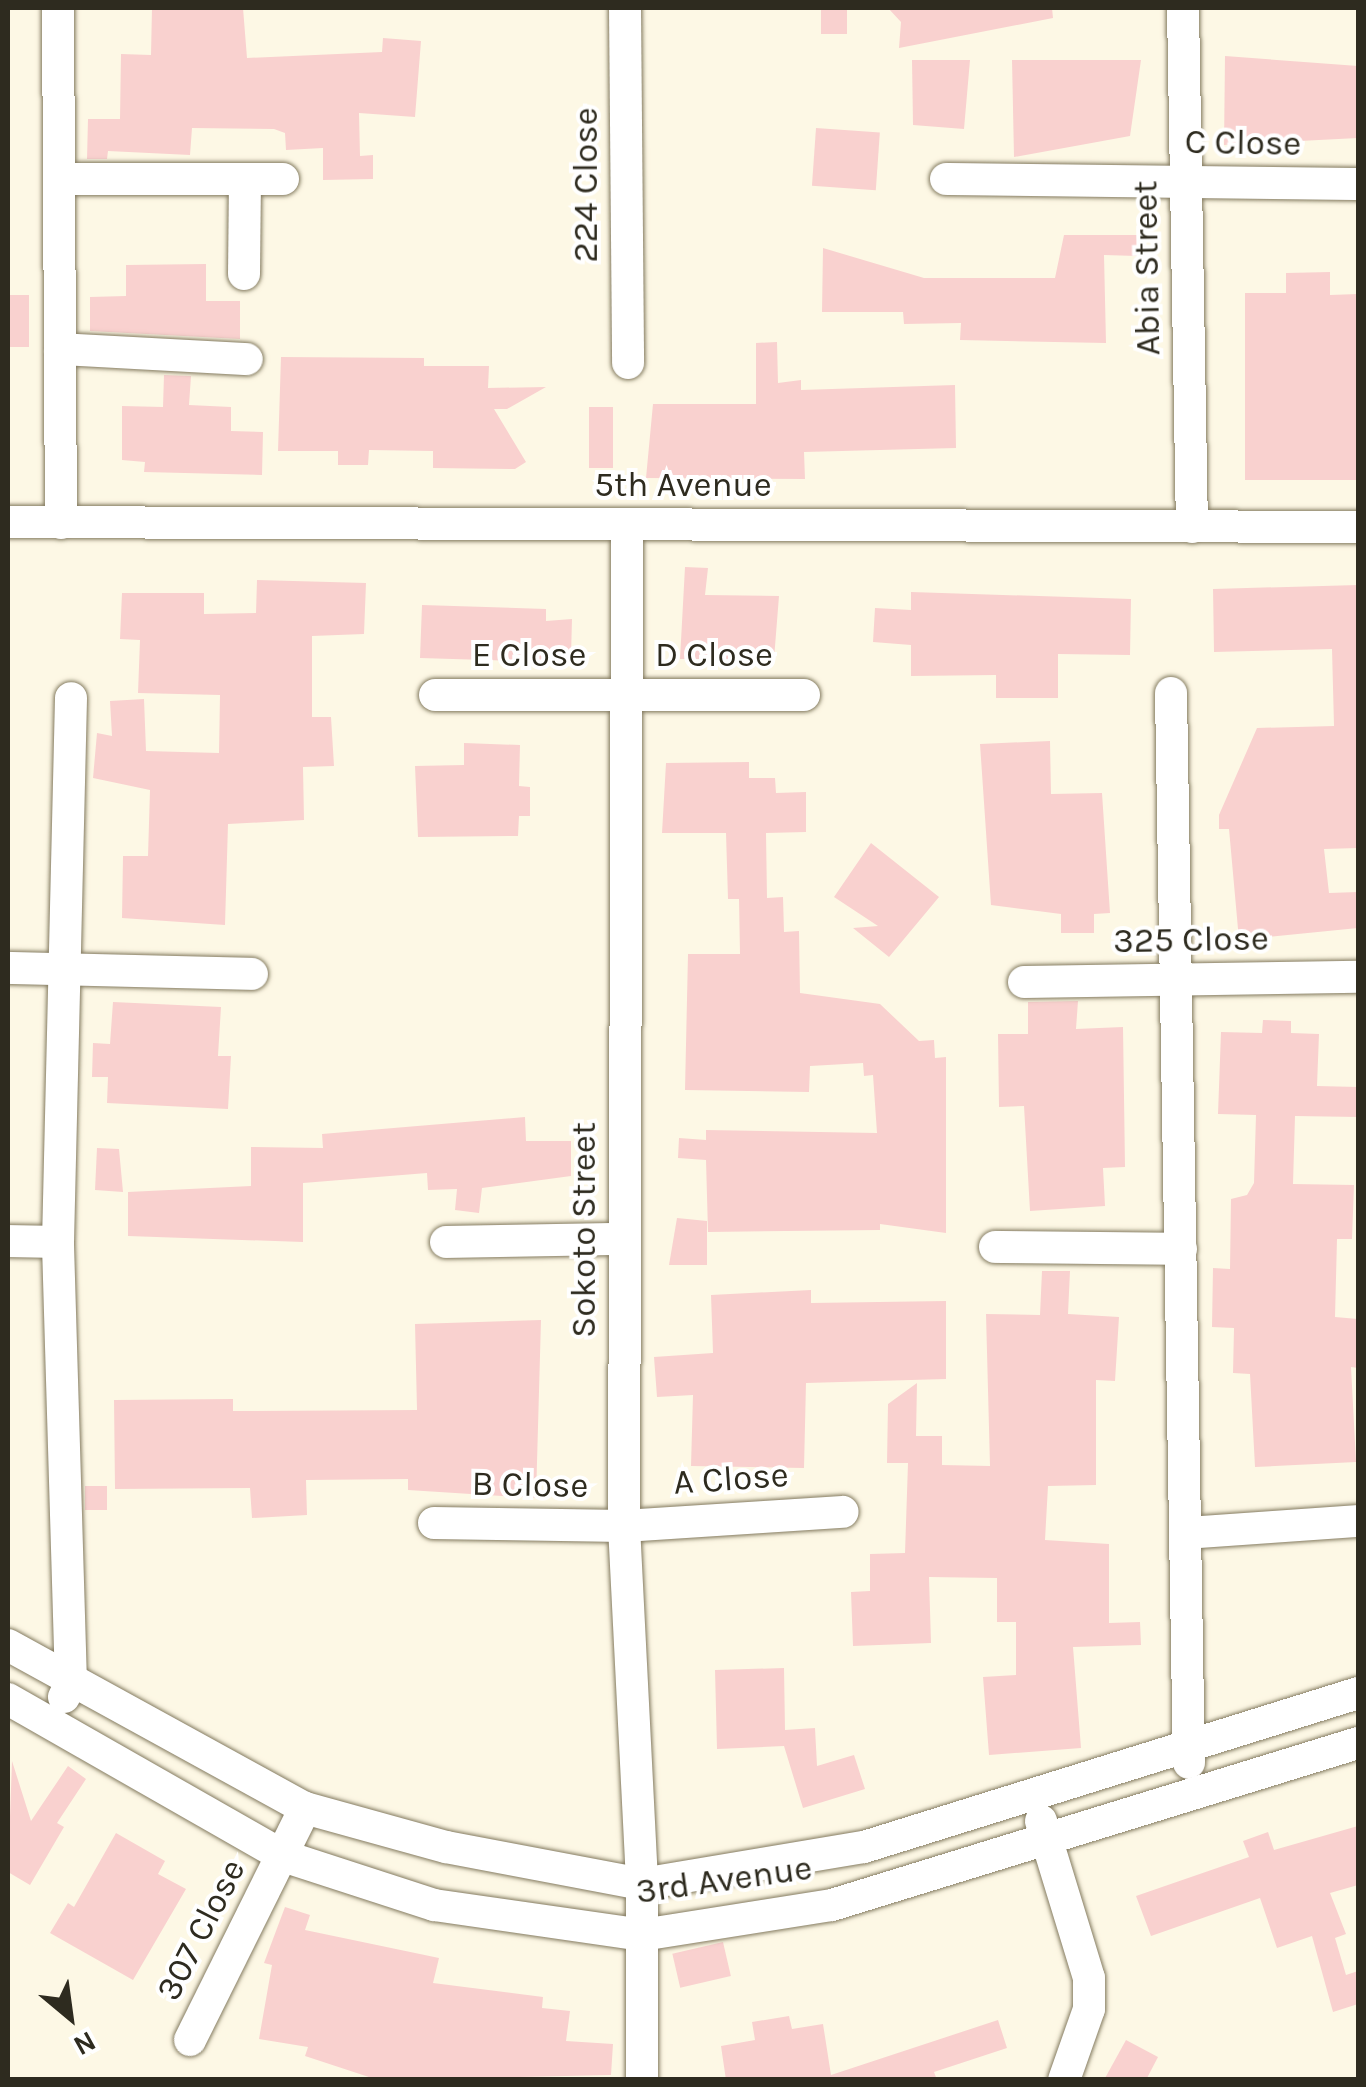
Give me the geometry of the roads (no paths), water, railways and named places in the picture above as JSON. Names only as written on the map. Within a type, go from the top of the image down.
[{"type":"street","points":[[58,8],[62,523]]},
{"type":"street","name":"224 Close","points":[[625,8],[628,362]]},
{"type":"street","name":"Abia Street","points":[[1183,8],[1192,527]]},
{"type":"street","points":[[60,178],[244,182],[282,179]]},
{"type":"street","name":"C Close","points":[[946,179],[1358,184]]},
{"type":"street","points":[[244,182],[244,274]]},
{"type":"street","points":[[60,349],[248,359]]},
{"type":"street","name":"5th Avenue","points":[[8,522],[1358,526]]},
{"type":"street","name":"Sokoto Street","points":[[627,525],[623,695],[624,1526],[642,1884],[642,2080]]},
{"type":"street","points":[[1171,693],[1187,1746],[1192,1792]]},
{"type":"street","name":"E Close","points":[[435,695],[623,695]]},
{"type":"street","name":"D Close","points":[[623,695],[804,695]]},
{"type":"street","points":[[50,1723],[71,1683],[58,1242],[71,698]]},
{"type":"street","points":[[8,968],[252,974]]},
{"type":"street","name":"325 Close","points":[[1024,982],[1358,978]]},
{"type":"street","points":[[446,1242],[624,1239]]},
{"type":"street","points":[[8,1241],[58,1242]]},
{"type":"street","points":[[995,1248],[1181,1249]]},
{"type":"street","name":"A Close","points":[[624,1526],[843,1512]]},
{"type":"street","points":[[1186,1533],[1358,1520]]},
{"type":"street","name":"B Close","points":[[434,1523],[624,1526]]},
{"type":"street","name":"3rd Avenue","points":[[8,1646],[304,1808],[446,1847],[642,1884],[864,1847],[1358,1693]]},
{"type":"street","name":"3rd Avenue","points":[[8,1699],[283,1856],[434,1905],[642,1935],[832,1906],[1358,1743]]},
{"type":"street","points":[[1033,1797],[1089,1978],[1090,2009],[1064,2080]]},
{"type":"street","name":"307 Close","points":[[190,2040],[304,1808]]}]
